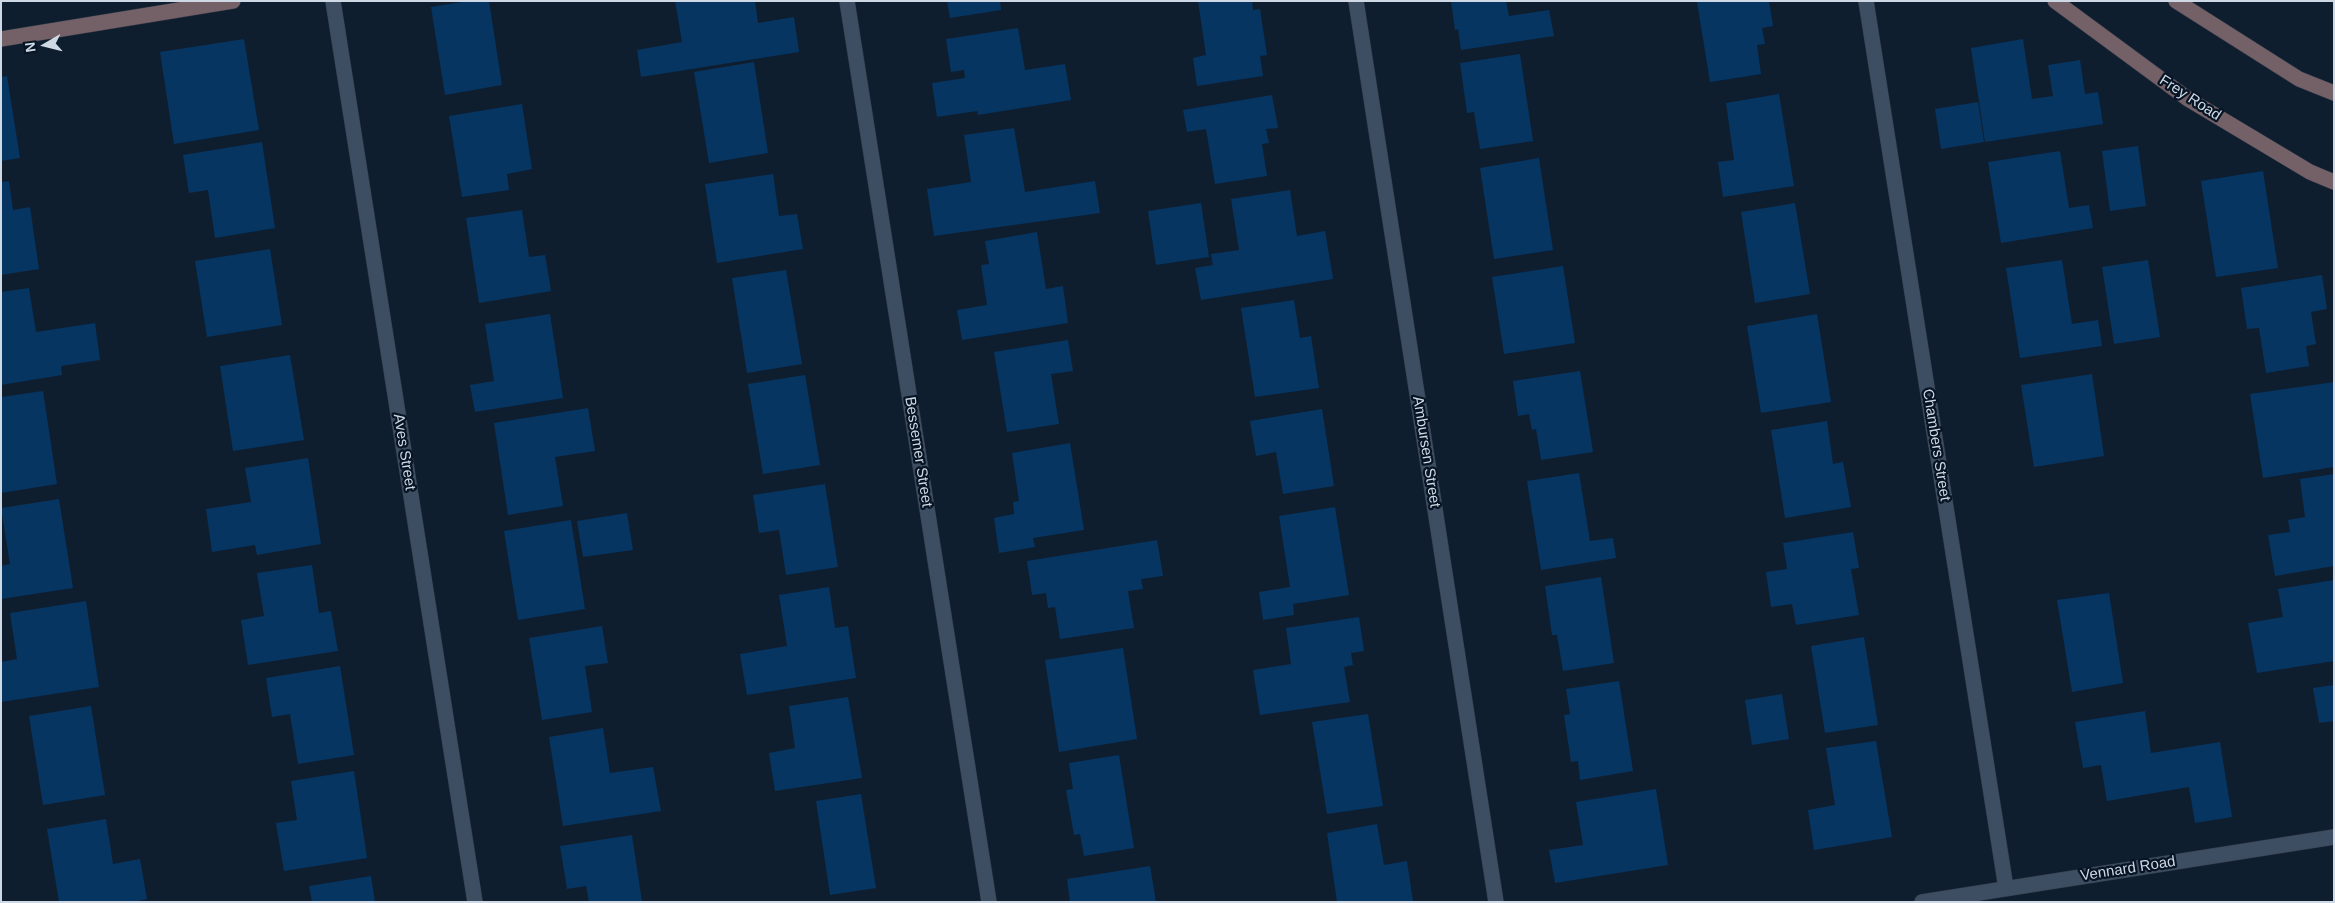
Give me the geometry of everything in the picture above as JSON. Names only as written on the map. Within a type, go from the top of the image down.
[{"type":"street","points":[[1,39],[233,1]]},
{"type":"street","name":"Aves Street","points":[[334,1],[475,902]]},
{"type":"street","name":"Bessemer Street","points":[[847,1],[989,902]]},
{"type":"street","name":"Ambursen Street","points":[[1356,1],[1496,902]]},
{"type":"street","name":"Chambers Street","points":[[1866,1],[2006,888]]},
{"type":"street","name":"Frey Road","points":[[2055,1],[2188,99],[2310,172],[2334,182]]},
{"type":"street","points":[[2176,1],[2299,79],[2334,93]]},
{"type":"street","name":"Vennard Road","points":[[1922,902],[2334,837]]},
{"type":"building","points":[[468,1],[489,1],[502,85],[445,95],[431,7]]},
{"type":"building","points":[[675,1],[755,1],[758,23],[794,17],[799,52],[641,77],[637,50],[682,42]]},
{"type":"building","points":[[947,1],[1000,1],[1001,10],[950,18]]},
{"type":"building","points":[[1198,1],[1252,1],[1253,10],[1260,9],[1267,55],[1260,56],[1263,76],[1197,86],[1193,58],[1206,55]]},
{"type":"building","points":[[1451,1],[1506,1],[1509,16],[1549,10],[1554,36],[1461,50],[1458,29],[1455,30]]},
{"type":"building","points":[[1769,1],[1773,26],[1762,28],[1765,44],[1757,45],[1761,74],[1710,82],[1697,2]]},
{"type":"building","points":[[1018,28],[1025,70],[1065,64],[1071,100],[978,115],[977,111],[937,117],[932,83],[965,78],[964,70],[951,72],[946,39]]},
{"type":"building","points":[[244,39],[259,130],[174,144],[160,52]]},
{"type":"building","points":[[2023,39],[2032,99],[2053,96],[2048,65],[2080,60],[2085,94],[2098,92],[2103,124],[1985,142],[1971,48]]},
{"type":"building","points":[[1520,54],[1533,141],[1480,149],[1474,112],[1467,113],[1460,63]]},
{"type":"building","points":[[754,62],[768,153],[709,163],[694,72]]},
{"type":"building","points":[[7,76],[20,158],[1,161],[1,77]]},
{"type":"building","points":[[1779,94],[1794,186],[1723,197],[1718,162],[1734,160],[1726,103]]},
{"type":"building","points":[[1272,95],[1278,128],[1266,129],[1269,143],[1262,144],[1267,176],[1215,184],[1206,129],[1187,132],[1183,110]]},
{"type":"building","points":[[1978,102],[1984,142],[1941,149],[1935,109]]},
{"type":"building","points":[[522,104],[532,169],[507,174],[509,190],[462,197],[449,116]]},
{"type":"building","points":[[1014,128],[1025,192],[1095,181],[1100,213],[934,236],[927,189],[971,182],[964,135]]},
{"type":"building","points":[[262,142],[275,228],[215,238],[208,190],[189,193],[183,155]]},
{"type":"building","points":[[2138,146],[2146,206],[2110,211],[2102,151]]},
{"type":"building","points":[[2060,151],[2069,208],[2089,205],[2093,228],[2001,243],[1988,162]]},
{"type":"building","points":[[1539,158],[1553,250],[1494,259],[1480,168]]},
{"type":"building","points":[[2263,171],[2278,268],[2216,277],[2201,181]]},
{"type":"building","points":[[773,174],[779,216],[797,214],[803,249],[717,263],[705,184]]},
{"type":"building","points":[[9,181],[13,210],[30,207],[39,269],[1,275],[1,182]]},
{"type":"building","points":[[1290,190],[1297,236],[1325,231],[1333,279],[1201,300],[1195,268],[1213,265],[1211,254],[1239,250],[1231,199]]},
{"type":"building","points":[[1201,203],[1209,257],[1156,265],[1148,211]]},
{"type":"building","points":[[1795,203],[1810,294],[1755,303],[1741,212]]},
{"type":"building","points":[[522,210],[529,257],[545,255],[551,291],[479,303],[466,218]]},
{"type":"building","points":[[1037,232],[1046,289],[1063,286],[1068,323],[962,340],[957,310],[987,305],[981,265],[989,264],[985,241]]},
{"type":"building","points":[[270,249],[282,325],[207,337],[195,261]]},
{"type":"building","points":[[2062,260],[2072,324],[2098,320],[2102,346],[2020,358],[2006,268]]},
{"type":"building","points":[[2148,260],[2160,337],[2114,344],[2102,267]]},
{"type":"building","points":[[1563,266],[1575,343],[1504,354],[1492,277]]},
{"type":"building","points":[[786,270],[802,364],[747,373],[732,278]]},
{"type":"building","points":[[2322,275],[2327,309],[2311,312],[2316,344],[2306,346],[2309,366],[2266,373],[2259,328],[2247,329],[2241,288]]},
{"type":"building","points":[[29,288],[36,332],[95,323],[100,360],[61,366],[62,375],[1,385],[1,292]]},
{"type":"building","points":[[1294,300],[1300,338],[1311,336],[1319,388],[1255,397],[1241,308]]},
{"type":"building","points":[[550,314],[563,398],[475,412],[470,385],[494,381],[485,324]]},
{"type":"building","points":[[1817,314],[1831,402],[1761,413],[1747,326]]},
{"type":"building","points":[[1068,340],[1073,371],[1051,374],[1059,424],[1007,432],[994,352]]},
{"type":"building","points":[[290,355],[304,440],[233,451],[220,366]]},
{"type":"building","points":[[1580,371],[1593,452],[1541,460],[1536,429],[1532,430],[1529,414],[1518,416],[1513,381]]},
{"type":"building","points":[[2092,374],[2104,456],[2034,467],[2021,385]]},
{"type":"building","points":[[805,375],[820,465],[763,474],[748,384]]},
{"type":"building","points":[[2334,382],[2334,467],[2263,478],[2250,394]]},
{"type":"building","points":[[43,391],[57,484],[1,493],[1,397]]},
{"type":"building","points":[[588,408],[595,451],[555,457],[563,506],[508,515],[494,423]]},
{"type":"building","points":[[1322,409],[1334,486],[1283,494],[1276,452],[1256,456],[1250,421]]},
{"type":"building","points":[[1827,421],[1833,464],[1843,462],[1851,507],[1785,518],[1771,430]]},
{"type":"building","points":[[1070,443],[1084,530],[1033,538],[1035,547],[999,553],[994,518],[1014,514],[1013,502],[1019,501],[1012,453]]},
{"type":"building","points":[[308,458],[321,544],[257,555],[255,545],[212,552],[206,509],[251,502],[245,468]]},
{"type":"building","points":[[1579,473],[1590,541],[1613,538],[1616,558],[1541,570],[1527,481]]},
{"type":"building","points":[[2334,474],[2334,566],[2275,576],[2268,535],[2290,532],[2288,520],[2305,517],[2300,479]]},
{"type":"building","points":[[825,484],[838,567],[786,575],[779,530],[759,533],[753,495]]},
{"type":"building","points":[[59,499],[73,588],[1,599],[1,566],[10,564],[1,508]]},
{"type":"building","points":[[1335,507],[1349,595],[1293,604],[1294,615],[1263,620],[1259,592],[1290,587],[1279,516]]},
{"type":"building","points":[[627,513],[633,550],[583,557],[577,521]]},
{"type":"building","points":[[571,520],[585,609],[518,620],[504,531]]},
{"type":"building","points":[[1853,532],[1859,568],[1851,569],[1859,615],[1796,625],[1792,604],[1771,607],[1766,572],[1787,569],[1783,543]]},
{"type":"building","points":[[1157,540],[1163,576],[1141,579],[1143,589],[1128,591],[1134,628],[1060,639],[1055,607],[1048,608],[1046,593],[1032,595],[1027,561]]},
{"type":"building","points":[[312,565],[319,613],[331,611],[338,651],[248,665],[241,620],[264,616],[257,573]]},
{"type":"building","points":[[1601,577],[1614,663],[1563,671],[1557,635],[1552,635],[1545,586]]},
{"type":"building","points":[[2334,580],[2334,661],[2257,673],[2248,623],[2283,617],[2278,589]]},
{"type":"building","points":[[829,587],[835,628],[848,626],[856,678],[747,695],[740,654],[787,646],[779,595]]},
{"type":"building","points":[[2109,593],[2123,683],[2072,692],[2057,600]]},
{"type":"building","points":[[86,601],[99,687],[1,702],[1,662],[17,659],[10,613]]},
{"type":"building","points":[[1359,617],[1364,651],[1351,653],[1353,665],[1344,667],[1350,702],[1260,715],[1253,670],[1291,664],[1286,628]]},
{"type":"building","points":[[602,626],[608,663],[585,666],[592,712],[542,720],[529,638]]},
{"type":"building","points":[[1864,637],[1878,725],[1825,733],[1811,646]]},
{"type":"building","points":[[1123,648],[1137,739],[1059,752],[1045,660]]},
{"type":"building","points":[[340,666],[354,755],[298,764],[290,714],[272,717],[266,678]]},
{"type":"building","points":[[1619,681],[1633,771],[1580,780],[1578,761],[1571,762],[1564,715],[1570,714],[1566,689]]},
{"type":"building","points":[[2334,685],[2334,721],[2319,723],[2313,688]]},
{"type":"building","points":[[1782,694],[1789,739],[1752,745],[1745,700]]},
{"type":"building","points":[[848,697],[862,778],[775,791],[769,753],[795,748],[789,706]]},
{"type":"building","points":[[91,706],[105,795],[43,805],[29,716]]},
{"type":"building","points":[[2145,711],[2151,753],[2220,742],[2232,817],[2195,823],[2189,787],[2107,801],[2101,765],[2083,768],[2075,722]]},
{"type":"building","points":[[1368,714],[1383,806],[1327,814],[1312,722]]},
{"type":"building","points":[[603,728],[610,773],[653,767],[661,811],[563,826],[549,737]]},
{"type":"building","points":[[1876,741],[1892,837],[1814,850],[1808,810],[1835,805],[1826,748]]},
{"type":"building","points":[[1119,755],[1134,848],[1084,856],[1080,834],[1074,835],[1066,790],[1073,789],[1069,763]]},
{"type":"building","points":[[354,771],[367,858],[284,871],[276,823],[297,820],[291,781]]},
{"type":"building","points":[[1656,789],[1668,865],[1555,883],[1549,850],[1583,845],[1576,802]]},
{"type":"building","points":[[861,794],[876,888],[830,895],[816,801]]},
{"type":"building","points":[[106,819],[113,864],[140,859],[147,899],[133,902],[59,902],[47,829]]},
{"type":"building","points":[[1377,824],[1384,865],[1407,861],[1413,902],[1337,902],[1327,833]]},
{"type":"building","points":[[632,835],[642,902],[589,902],[586,886],[567,889],[560,846]]},
{"type":"building","points":[[1150,866],[1156,902],[1070,902],[1067,879]]},
{"type":"building","points":[[371,876],[375,902],[312,902],[309,886]]}]
